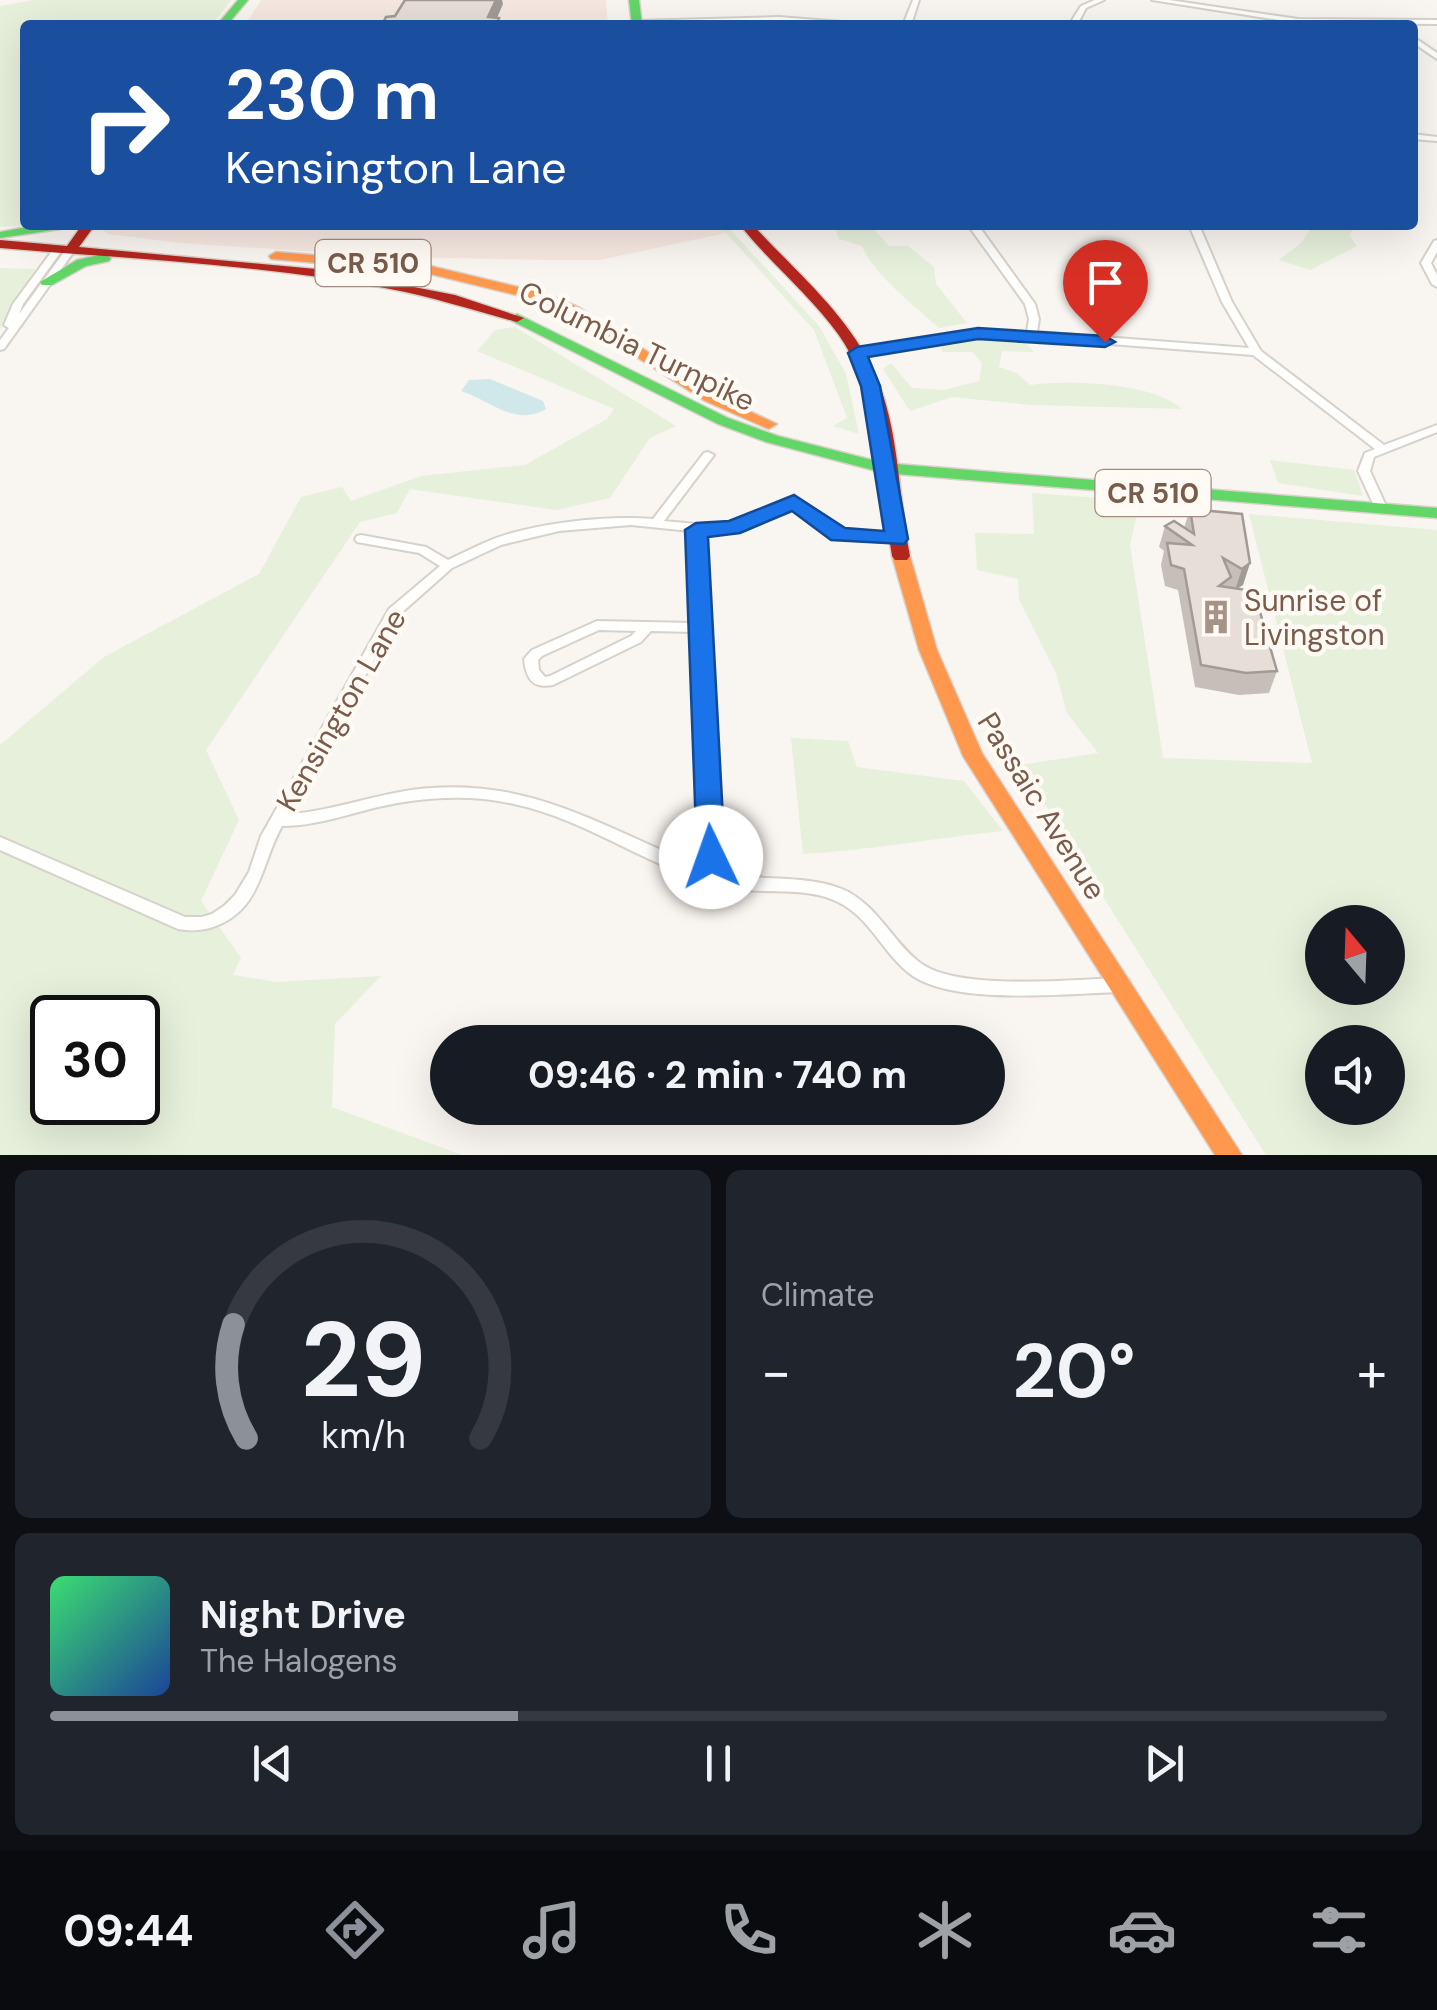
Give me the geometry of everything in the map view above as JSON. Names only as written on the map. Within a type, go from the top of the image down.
[{"type":"main road","points":[[226,20],[243,0]]},
{"type":"main road","points":[[750,230],[857,353]]},
{"type":"main road","name":"Columbia Turnpike","points":[[0,235],[90,235],[110,244],[422,268],[505,285],[573,310],[674,378],[754,418],[883,461]]},
{"type":"main road","name":"Columbia Turnpike","points":[[0,244],[73,235],[130,255],[373,280],[461,298],[537,325],[683,404],[772,440],[883,461],[1381,508]]},
{"type":"main road","points":[[47,282],[82,263],[130,255]]},
{"type":"main road","name":"Passaic Avenue","points":[[857,353],[871,386],[896,539],[936,680],[973,756],[1123,985],[1228,1155]]},
{"type":"main road","name":"CR 510","points":[[1381,508],[1437,512]]},
{"type":"street","points":[[1076,20],[1083,7],[1101,0]]},
{"type":"street","points":[[1154,0],[1253,20]]},
{"type":"street","points":[[750,20],[791,20]]},
{"type":"street","points":[[977,230],[1030,304],[1032,336]]},
{"type":"street","points":[[1196,230],[1227,302],[1256,352],[1381,448]]},
{"type":"street","points":[[0,347],[47,282],[73,235]]},
{"type":"street","points":[[0,347],[18,304],[73,235]]},
{"type":"street","points":[[1437,243],[1430,249],[1426,264],[1437,284]]},
{"type":"street","points":[[857,353],[978,333],[1256,352]]},
{"type":"street","points":[[1381,508],[1364,471],[1369,455],[1437,428]]},
{"type":"street","points":[[657,522],[708,455]]},
{"type":"street","name":"Kensington Lane","points":[[0,843],[174,920],[195,925],[225,916],[244,895],[277,820],[394,612],[448,565],[528,533],[604,522],[657,522],[696,530],[732,528],[794,502],[839,535],[896,539]]},
{"type":"street","points":[[696,530],[711,857],[705,873]]},
{"type":"street","points":[[362,539],[422,550],[448,565]]},
{"type":"street","points":[[647,627],[636,640],[553,680],[535,679],[530,667],[537,653],[589,627],[647,627],[700,628]]},
{"type":"street","points":[[277,820],[300,822],[416,794],[478,792],[570,814],[725,880],[824,890],[846,898],[916,968],[936,980],[965,984],[1123,985]]},
{"type":"shaded area","points":[[261,0],[606,0],[608,20],[248,20]]},
{"type":"shaded area","points":[[103,231],[726,233],[600,260],[546,260],[398,257],[180,243]]},
{"type":"green space","points":[[34,0],[231,0],[216,20],[20,20],[20,226],[0,227],[0,6]]},
{"type":"green space","points":[[720,230],[731,230],[819,326],[846,374],[859,434],[833,426],[847,418],[814,330]]},
{"type":"green space","points":[[836,230],[875,230],[889,246],[908,246],[934,267],[936,284],[967,323],[939,328],[885,279],[862,246],[839,239]]},
{"type":"green space","points":[[1310,230],[1354,230],[1349,235],[1357,246],[1310,270],[1279,260],[1301,243]]},
{"type":"green space","points":[[0,268],[35,269],[0,329]]},
{"type":"green space","points":[[515,327],[676,426],[650,438],[610,498],[556,510],[410,489],[397,513],[360,522],[206,750],[239,820],[201,901],[241,958],[233,975],[277,982],[381,976],[335,1024],[332,1107],[462,1155],[0,1155],[0,745],[104,657],[259,574],[301,497],[342,487],[351,501],[421,476],[525,465],[607,419],[614,409],[477,351],[495,330]]},
{"type":"green space","points":[[998,336],[1025,342],[1034,352],[1002,351],[999,367],[1017,373],[1030,385],[1087,383],[1131,388],[1182,409],[1031,405],[952,397],[910,411],[883,369],[891,363],[912,388],[944,390],[979,381],[982,363],[973,352],[942,352],[941,343]]},
{"type":"green space","points":[[1270,460],[1354,470],[1363,496],[1278,483]]},
{"type":"green space","points":[[1032,493],[1140,501],[1130,545],[1163,758],[1312,763],[1249,514],[1437,530],[1437,1155],[1266,1155],[1020,765],[1098,753],[1067,713],[1056,673],[1019,599],[1018,579],[977,570],[975,533],[1034,534]]},
{"type":"green space","points":[[791,738],[848,741],[857,767],[964,781],[1003,831],[803,854]]},
{"type":"water","points":[[490,379],[543,401],[546,409],[534,414],[513,414],[461,391],[469,380]]},
{"type":"building","points":[[405,0],[496,0],[488,17],[499,18],[384,20],[395,16]]},
{"type":"building","name":"Sunrise of Livingston","points":[[1190,509],[1242,514],[1250,563],[1242,569],[1223,558],[1231,577],[1219,586],[1254,591],[1277,671],[1246,673],[1201,665],[1184,569],[1171,565],[1167,543],[1192,545],[1165,526],[1174,521],[1194,534]]},
{"type":"traffic: fast","points":[[226,20],[243,0]]},
{"type":"traffic: fast","points":[[634,0],[636,20]]},
{"type":"traffic: fast","points":[[3,235],[32,230]]},
{"type":"traffic: fast","points":[[47,282],[82,263],[104,258]]},
{"type":"traffic: fast","points":[[517,318],[723,421],[772,439],[884,468],[1437,513]]},
{"type":"traffic: slow","points":[[276,256],[422,268],[538,296],[573,310],[710,398],[769,424]]},
{"type":"traffic: slow","points":[[901,556],[928,650],[973,756],[1229,1155]]},
{"type":"traffic: jam","points":[[70,250],[85,230]]},
{"type":"traffic: jam","points":[[751,230],[846,335],[868,376],[882,426],[901,556]]},
{"type":"traffic: jam","points":[[0,244],[327,274],[455,299],[517,318]]},
{"type":"place","name":"Sunrise of Livingston","points":[[1216,617]]},
{"type":"route","points":[[711,857],[696,530],[732,528],[794,502],[839,535],[896,539],[871,386],[857,353],[978,333],[1105,342]]}]
